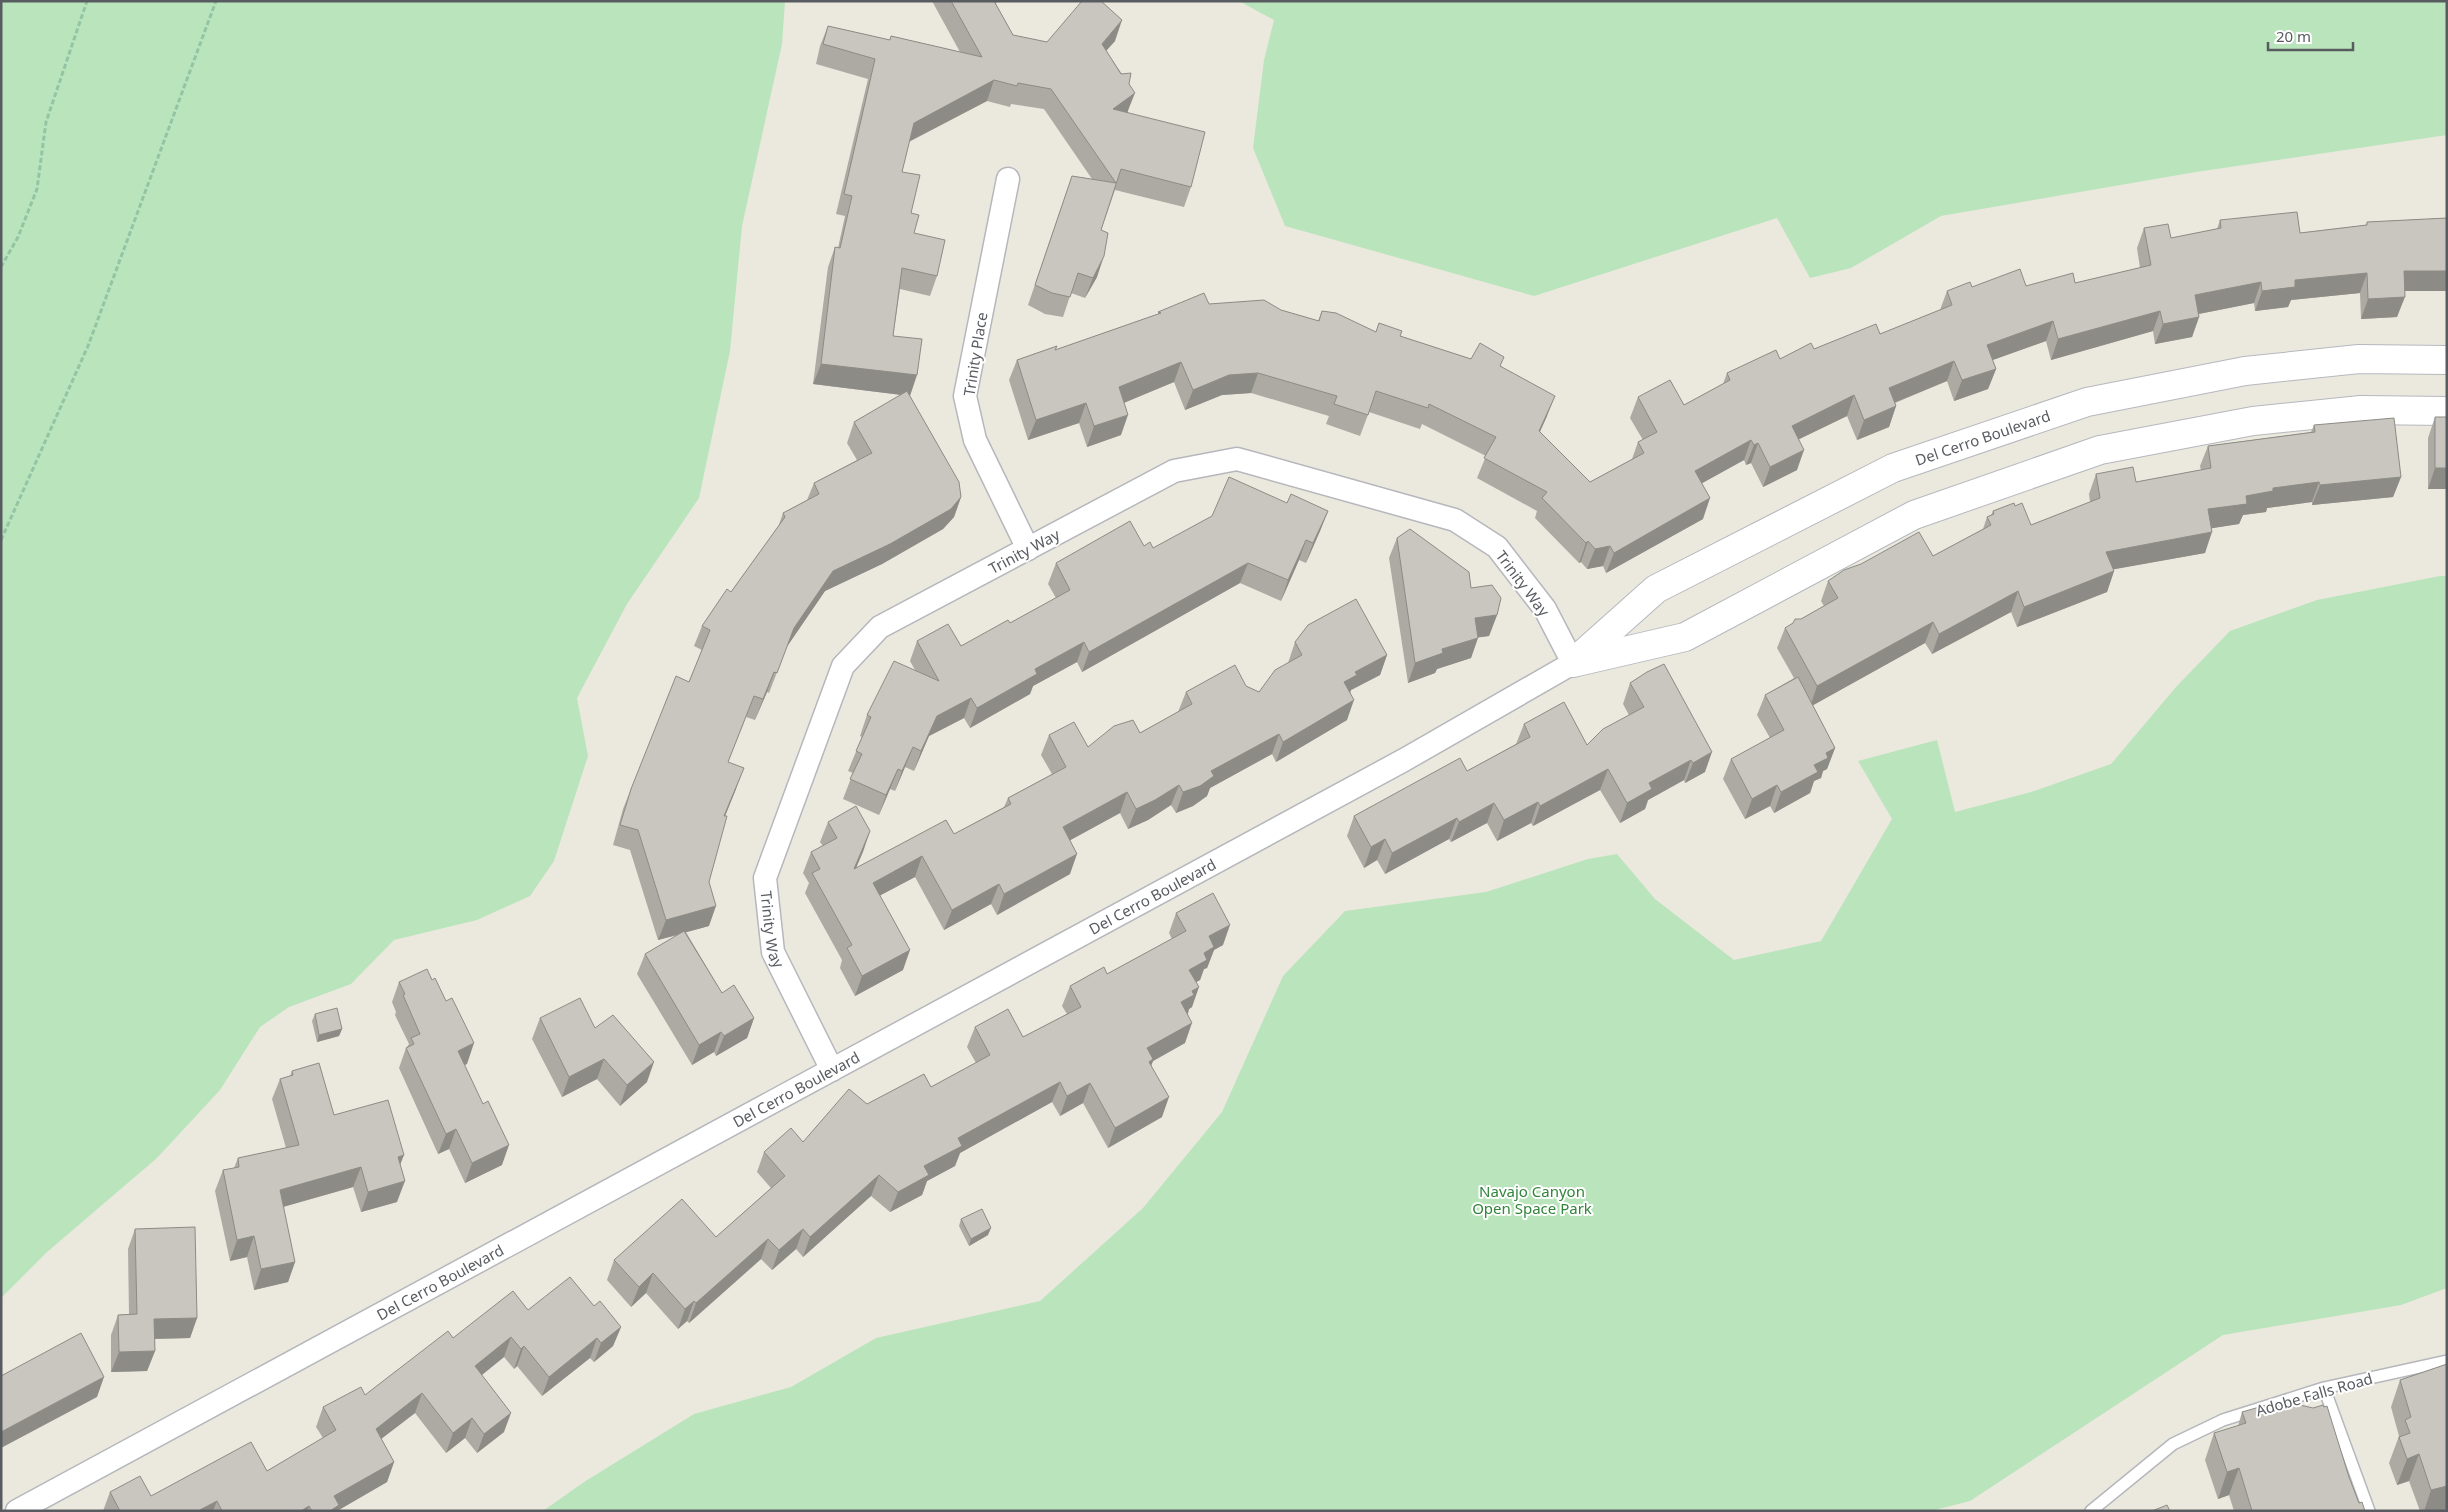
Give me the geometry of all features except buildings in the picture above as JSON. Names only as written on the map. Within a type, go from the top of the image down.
[{"type":"street","name":"Trinity Place","points":[[1008,179],[966,396],[975,440],[1028,548]]},
{"type":"street","name":"Del Cerro Boulevard","points":[[17,1511],[1404,760],[1573,662],[1656,589],[1893,468],[2087,402],[2180,383],[2245,371],[2359,359],[2447,360]]},
{"type":"street","name":"Del Cerro Boulevard","points":[[1573,662],[1684,637],[1914,514],[2100,450],[2252,421],[2361,410],[2447,411]]},
{"type":"street","name":"Trinity Way","points":[[832,1070],[773,952],[764,878],[843,666],[880,627],[1174,471],[1237,459],[1454,520],[1497,547],[1545,608],[1573,662]]},
{"type":"lane","name":"Adobe Falls Road","points":[[2091,1511],[2173,1444],[2223,1420],[2324,1388],[2447,1360]]},
{"type":"lane","points":[[2324,1388],[2369,1511]]},
{"type":"path","points":[[1,267],[18,237],[37,189],[46,122],[87,1]]},
{"type":"path","points":[[1,540],[88,346],[216,1]]},
{"type":"green space","points":[[1,1],[785,1],[782,44],[742,226],[730,351],[699,498],[627,604],[577,698],[588,756],[554,861],[530,896],[477,920],[394,940],[351,984],[289,1007],[260,1027],[220,1090],[157,1158],[46,1253],[1,1298]]},
{"type":"green space","points":[[1239,1],[2447,1],[2447,135],[2196,172],[1941,216],[1851,268],[1810,278],[1777,218],[1534,296],[1285,226],[1253,148],[1264,60],[1274,20]]},
{"type":"green space","name":"Navajo Canyon Open Space Park","points":[[2447,576],[2447,1288],[2401,1305],[2223,1335],[1970,1501],[1931,1511],[543,1511],[584,1482],[694,1414],[791,1387],[876,1338],[1040,1301],[1143,1208],[1222,1112],[1283,976],[1345,911],[1486,892],[1588,859],[1617,854],[1655,899],[1734,960],[1821,941],[1892,819],[1858,761],[1937,740],[1955,812],[2031,792],[2111,764],[2176,687],[2230,631],[2317,600]]}]
